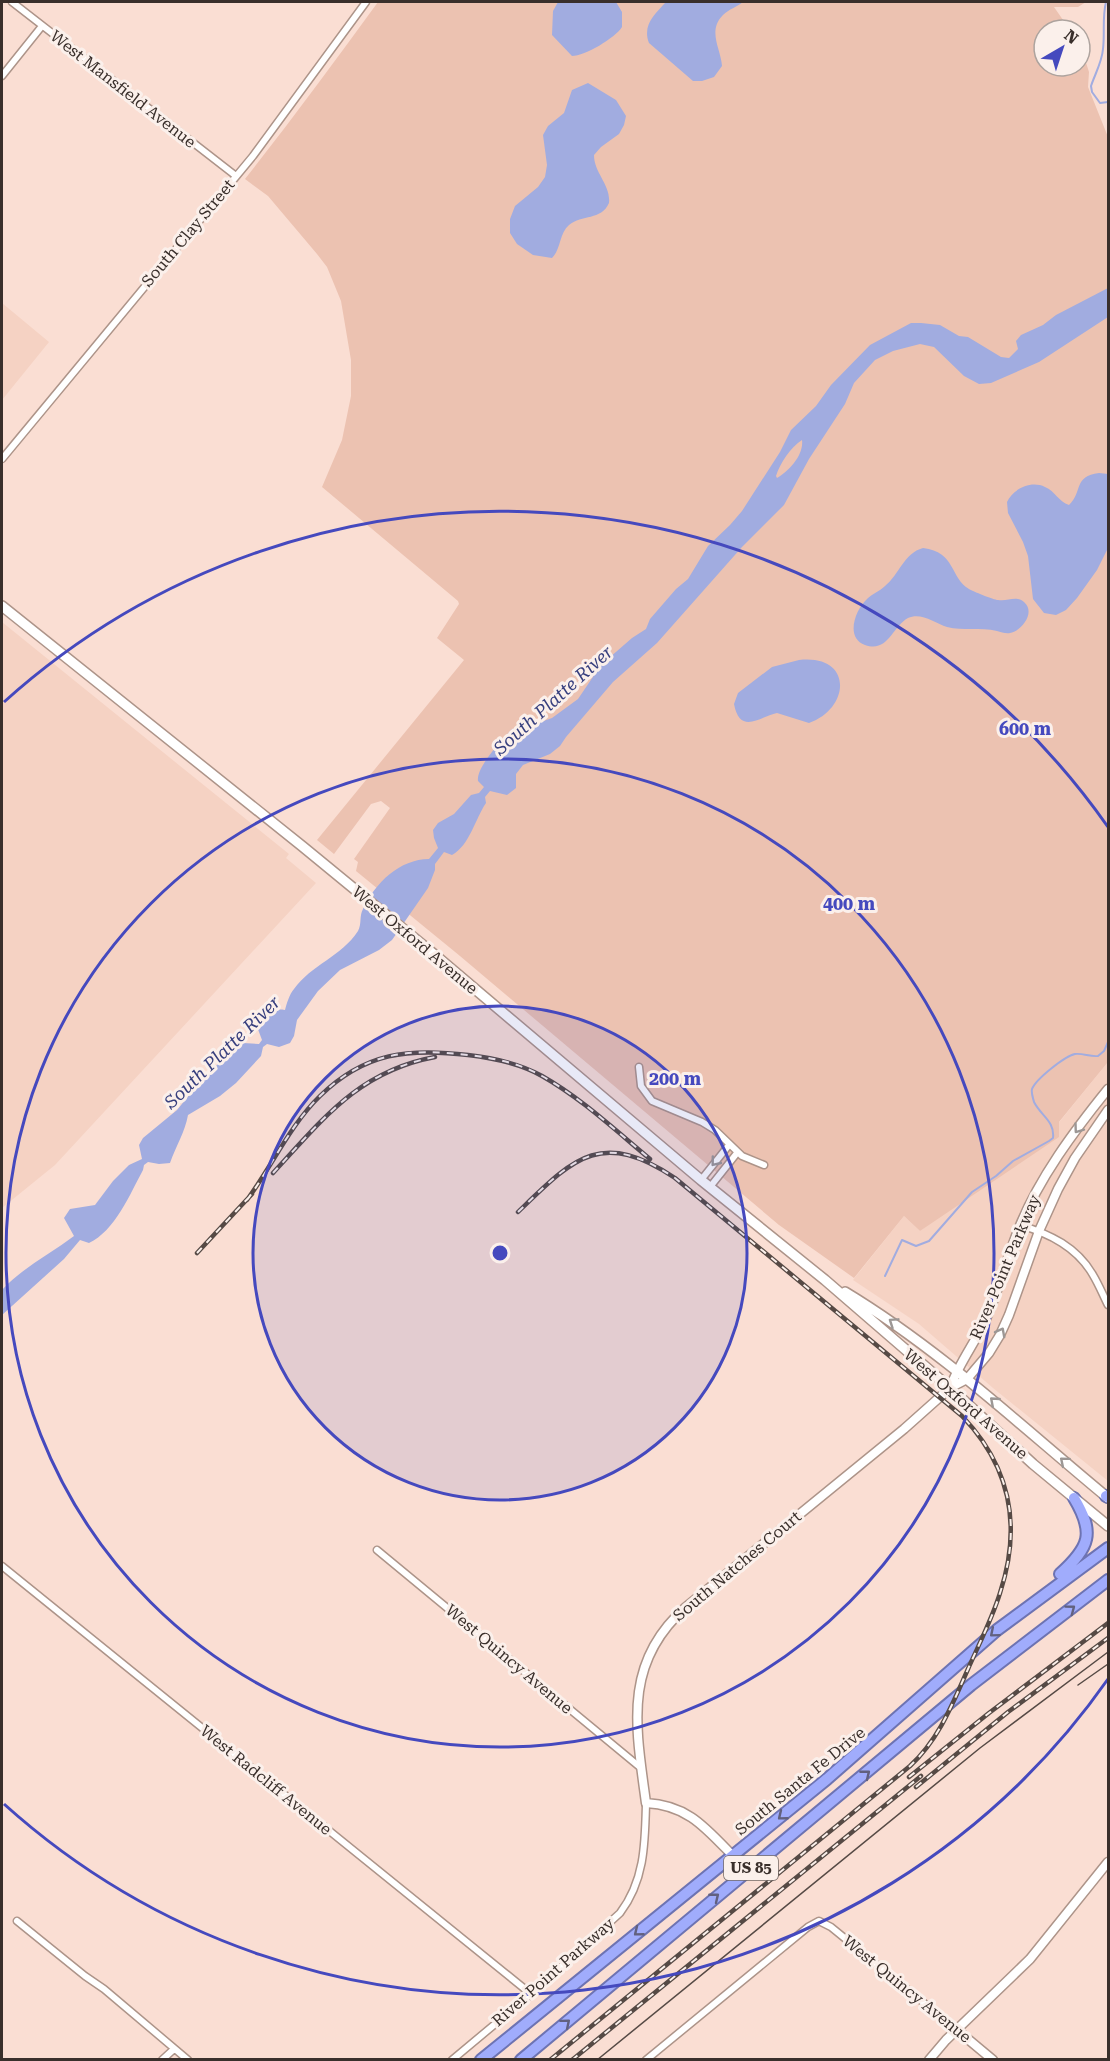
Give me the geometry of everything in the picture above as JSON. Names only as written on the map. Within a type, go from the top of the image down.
[{"type":"highway","points":[[1014,1616],[1067,1568],[1085,1546],[1088,1536],[1087,1526],[1074,1498]]},
{"type":"highway","name":"South Santa Fe Drive","points":[[481,2060],[852,1759],[1014,1616],[1108,1548]]},
{"type":"highway","name":"US 85","points":[[521,2060],[971,1685],[1108,1580]]},
{"type":"main road","name":"West Oxford Avenue","points":[[2,606],[419,942],[701,1180],[825,1280],[950,1388],[1002,1437],[1108,1526]]},
{"type":"main road","name":"West Oxford Avenue","points":[[825,1280],[910,1334],[1108,1497]]},
{"type":"street","name":"West Mansfield Avenue","points":[[12,2],[236,176]]},
{"type":"street","name":"South Clay Street","points":[[2,459],[253,156],[366,2]]},
{"type":"street","points":[[2,76],[42,26]]},
{"type":"street","points":[[639,1067],[641,1086],[649,1098],[709,1126],[737,1153],[764,1165]]},
{"type":"street","name":"River Point Parkway","points":[[950,1388],[956,1370],[985,1321],[1020,1225],[1050,1170],[1108,1089]]},
{"type":"street","name":"River Point Parkway","points":[[950,1388],[967,1379],[988,1353],[1005,1325],[1039,1231],[1070,1166],[1108,1110]]},
{"type":"street","points":[[701,1180],[729,1145]]},
{"type":"street","points":[[710,1186],[737,1153]]},
{"type":"street","points":[[1020,1225],[1062,1242],[1080,1257],[1092,1272],[1108,1305]]},
{"type":"street","name":"South Natches Court","points":[[646,1803],[636,1707],[638,1686],[647,1657],[665,1627],[904,1429],[950,1388]]},
{"type":"street","name":"West Quincy Avenue","points":[[377,1550],[641,1768]]},
{"type":"street","name":"West Radcliff Avenue","points":[[2,1566],[531,1994]]},
{"type":"street","points":[[646,1803],[668,1805],[687,1813],[705,1827],[732,1855]]},
{"type":"street","name":"River Point Parkway","points":[[452,2060],[614,1921],[629,1901],[642,1869],[646,1803]]},
{"type":"street","points":[[929,2060],[1030,1959],[1108,1862]]},
{"type":"street","points":[[17,1921],[104,1989],[188,2060]]},
{"type":"street","name":"West Quincy Avenue","points":[[646,2060],[808,1927],[819,1921],[831,1927],[993,2060]]},
{"type":"street","points":[[162,2060],[174,2049]]},
{"type":"shaded area","points":[[378,2],[1086,2],[1078,7],[1054,7],[1062,18],[1032,18],[1032,78],[1089,78],[1088,87],[1108,137],[1108,1062],[1059,1122],[1059,1137],[920,1231],[904,1216],[854,1278],[779,1225],[356,871],[358,862],[354,859],[390,808],[381,801],[371,804],[334,854],[317,840],[464,660],[437,638],[459,604],[458,601],[322,487],[342,440],[351,396],[351,360],[341,301],[327,267],[317,254],[268,196],[245,179]]},
{"type":"shaded area","points":[[2,303],[49,342],[2,400]]},
{"type":"shaded area","points":[[2,622],[289,854],[286,858],[316,883],[55,1165],[2,1208]]},
{"type":"shaded area","points":[[1108,1062],[1108,1481],[993,1388],[919,1324],[853,1280],[904,1216],[920,1231],[1057,1125]]},
{"type":"water","points":[[558,2],[616,2],[622,12],[622,27],[599,46],[572,56],[552,35],[553,11]]},
{"type":"water","points":[[666,2],[743,2],[725,13],[718,21],[715,34],[722,66],[714,77],[693,81],[649,43],[648,25]]},
{"type":"water","points":[[588,83],[616,100],[626,116],[619,134],[594,155],[597,168],[608,190],[609,203],[606,209],[596,215],[580,219],[569,225],[552,258],[533,255],[517,244],[510,233],[510,219],[515,206],[538,187],[545,177],[547,165],[543,135],[548,126],[564,113],[572,90]]},
{"type":"water","points":[[1108,288],[1108,317],[1039,362],[991,383],[979,384],[964,376],[934,347],[920,344],[893,351],[875,360],[854,383],[845,404],[809,459],[784,505],[742,547],[657,643],[613,682],[560,746],[550,754],[523,765],[516,774],[516,788],[507,795],[490,791],[485,797],[486,803],[468,838],[458,851],[452,855],[444,852],[435,864],[428,888],[392,940],[379,950],[340,970],[318,991],[297,1020],[290,1043],[279,1047],[267,1044],[263,1047],[261,1056],[236,1083],[220,1096],[188,1115],[170,1163],[148,1162],[144,1165],[127,1200],[107,1230],[89,1243],[80,1240],[64,1259],[2,1315],[2,1290],[27,1268],[74,1236],[64,1218],[70,1209],[95,1205],[113,1181],[129,1165],[142,1159],[139,1145],[143,1138],[177,1110],[203,1078],[243,1043],[259,1044],[262,1040],[256,1024],[268,1012],[285,1010],[288,999],[301,981],[351,940],[358,931],[361,914],[368,899],[390,874],[408,863],[429,859],[438,848],[433,830],[438,823],[454,814],[471,795],[479,793],[484,787],[478,781],[478,775],[491,754],[512,729],[527,727],[552,718],[578,699],[601,665],[646,629],[650,619],[676,589],[688,579],[708,546],[742,511],[780,452],[791,430],[816,406],[831,385],[870,345],[911,323],[921,323],[940,325],[959,336],[968,337],[1001,357],[1009,358],[1018,349],[1016,341],[1021,335],[1043,325],[1056,315]],"holes":[[[802,440],[802,446],[795,462],[777,478],[780,466],[790,451]]]},
{"type":"water","points":[[1099,473],[1108,474],[1108,548],[1097,570],[1066,610],[1056,615],[1044,613],[1033,599],[1028,556],[1008,513],[1007,502],[1023,487],[1040,485],[1069,505],[1085,477]]},
{"type":"water","points":[[923,548],[934,550],[947,560],[958,579],[971,590],[996,600],[1018,599],[1024,602],[1029,611],[1023,625],[1015,632],[1007,633],[947,627],[923,617],[913,616],[903,622],[889,638],[879,645],[873,647],[859,641],[855,636],[854,624],[863,604],[890,581],[911,554]]},
{"type":"water","points":[[799,660],[817,660],[829,665],[837,673],[840,684],[839,695],[833,706],[823,716],[809,723],[777,713],[752,722],[741,719],[734,704],[738,693],[772,667]]},
{"type":"waterway","points":[[1106,2],[1104,43],[1100,63],[1091,86],[1092,92],[1100,103],[1108,102]]},
{"type":"waterway","points":[[885,1276],[902,1240],[916,1246],[929,1241],[972,1192],[1013,1161],[1053,1138],[1052,1127],[1034,1102],[1032,1089],[1058,1063],[1075,1054],[1098,1056],[1104,1051],[1108,1042]]},
{"type":"tram line","points":[[597,2060],[980,1748],[1108,1652]]},
{"type":"tram line","points":[[1078,1685],[1108,1664]]},
{"type":"railway","points":[[247,1200],[299,1120],[320,1096],[354,1070],[389,1056],[407,1053],[426,1052],[478,1056],[533,1071],[584,1104],[650,1159]]},
{"type":"railway","points":[[273,1173],[344,1100],[385,1073],[435,1057]]},
{"type":"railway","points":[[518,1212],[555,1177],[589,1156],[607,1153],[627,1155],[649,1163],[675,1178],[962,1416],[992,1456],[1008,1498],[1011,1521],[1007,1568],[993,1612],[950,1708],[937,1733],[920,1756],[550,2060]]},
{"type":"railway","points":[[197,1253],[252,1194]]},
{"type":"railway","points":[[909,1777],[1108,1623]]},
{"type":"railway","points":[[916,1787],[1008,1712],[1108,1638]]},
{"type":"railway","points":[[572,2060],[921,1776]]},
{"type":"water label","name":"South Platte River","points":[[553,700]]},
{"type":"water label","name":"South Platte River","points":[[222,1052]]}]
